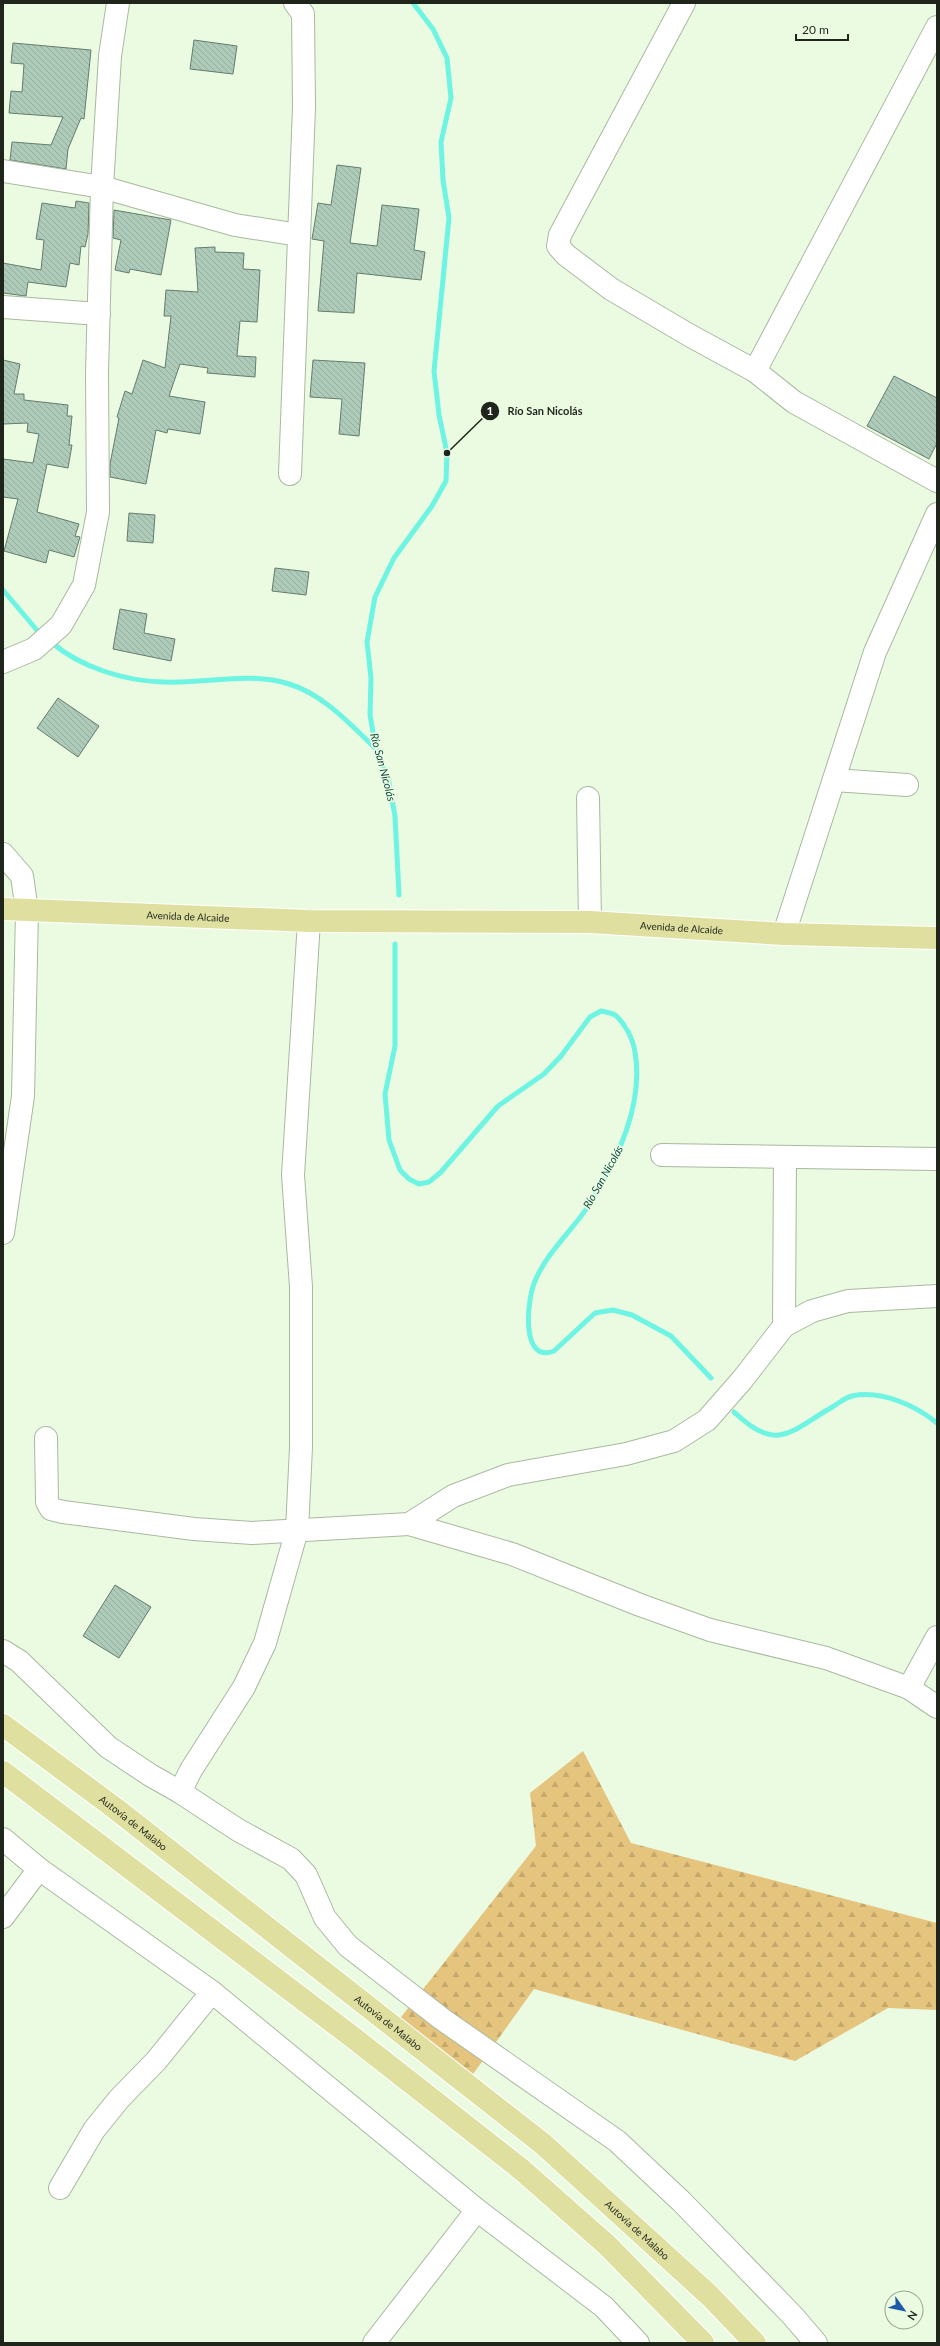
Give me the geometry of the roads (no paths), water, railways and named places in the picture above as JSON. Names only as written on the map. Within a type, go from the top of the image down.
[{"type":"main road","name":"Avenida de Alcaide","points":[[3,909],[309,921],[590,922],[784,934],[937,938]]},
{"type":"main road","name":"Autovía de Malabo","points":[[3,1724],[116,1809],[543,2144],[710,2296],[755,2343]]},
{"type":"main road","points":[[3,1772],[343,2029],[522,2170],[607,2245],[703,2343]]},
{"type":"street","points":[[3,662],[34,649],[61,625],[84,585],[98,512],[99,314],[102,187],[109,70],[118,3]]},
{"type":"street","points":[[290,474],[304,91],[303,14],[295,3]]},
{"type":"street","points":[[684,3],[560,235],[558,246],[566,255],[611,289],[688,335],[755,371],[794,402],[937,481]]},
{"type":"street","points":[[755,371],[937,27]]},
{"type":"street","points":[[3,171],[102,187],[235,225],[299,235]]},
{"type":"street","points":[[3,307],[99,314]]},
{"type":"street","points":[[784,934],[875,652],[937,514]]},
{"type":"street","points":[[834,780],[907,785]]},
{"type":"street","points":[[588,798],[590,922]]},
{"type":"street","points":[[3,854],[22,876],[27,911],[23,1096],[3,1233]]},
{"type":"street","points":[[180,1792],[199,1757],[244,1686],[265,1643],[297,1530],[301,1447],[301,1286],[293,1175],[309,921]]},
{"type":"street","points":[[662,1154],[937,1159]]},
{"type":"street","points":[[784,1326],[785,1157]]},
{"type":"street","points":[[409,1524],[453,1496],[508,1475],[626,1454],[674,1441],[707,1420],[742,1380],[784,1326],[812,1311],[848,1300],[937,1296]]},
{"type":"street","points":[[46,1438],[46,1496],[51,1509],[194,1529],[252,1533],[409,1524],[512,1554],[640,1605],[710,1630],[826,1658],[909,1688],[937,1707]]},
{"type":"street","points":[[909,1688],[937,1636]]},
{"type":"street","points":[[3,1650],[19,1661],[108,1747],[150,1776],[180,1792],[238,1830],[291,1859],[306,1875],[325,1918],[348,1946],[442,2019],[617,2141],[682,2202],[792,2315],[816,2343]]},
{"type":"street","points":[[3,1839],[39,1869],[212,1992],[477,2210],[604,2307],[638,2343]]},
{"type":"street","points":[[3,1917],[39,1869]]},
{"type":"street","points":[[60,2188],[94,2130],[114,2105],[156,2061],[212,1992]]},
{"type":"street","points":[[374,2343],[477,2210]]},
{"type":"waterway","name":"Río San Nicolás","points":[[399,895],[395,816],[389,783],[376,749],[370,715],[371,678],[367,642],[375,597],[394,558],[432,506],[446,481],[447,453],[439,415],[434,371],[449,218],[443,180],[441,142],[451,98],[447,58],[433,29],[413,3]]},
{"type":"waterway","points":[[3,590],[41,635]]},
{"type":"waterway","points":[[51,642],[75,659],[103,671],[133,679],[179,682],[258,678],[289,684],[313,695],[336,711],[376,749]]},
{"type":"waterway","name":"Río San Nicolás","points":[[395,944],[395,1046],[385,1094],[389,1140],[400,1170],[409,1179],[419,1184],[429,1182],[441,1172],[498,1106],[544,1074],[561,1056],[590,1017],[601,1011],[614,1014],[622,1022],[630,1037],[635,1052],[637,1072],[636,1092],[632,1112],[618,1151],[599,1188],[582,1215],[546,1261],[535,1281],[532,1290],[529,1314],[531,1339],[536,1348],[543,1352],[554,1351],[595,1313],[613,1310],[632,1315],[671,1336],[711,1378]]},
{"type":"waterway","name":"Río San Nicolás","points":[[734,1412],[749,1425],[762,1432],[773,1435],[784,1434],[795,1430],[847,1398],[852,1396],[874,1395],[897,1400],[919,1410],[937,1423]]},
{"type":"place","name":"Río San Nicolás","points":[[447,453]]}]
